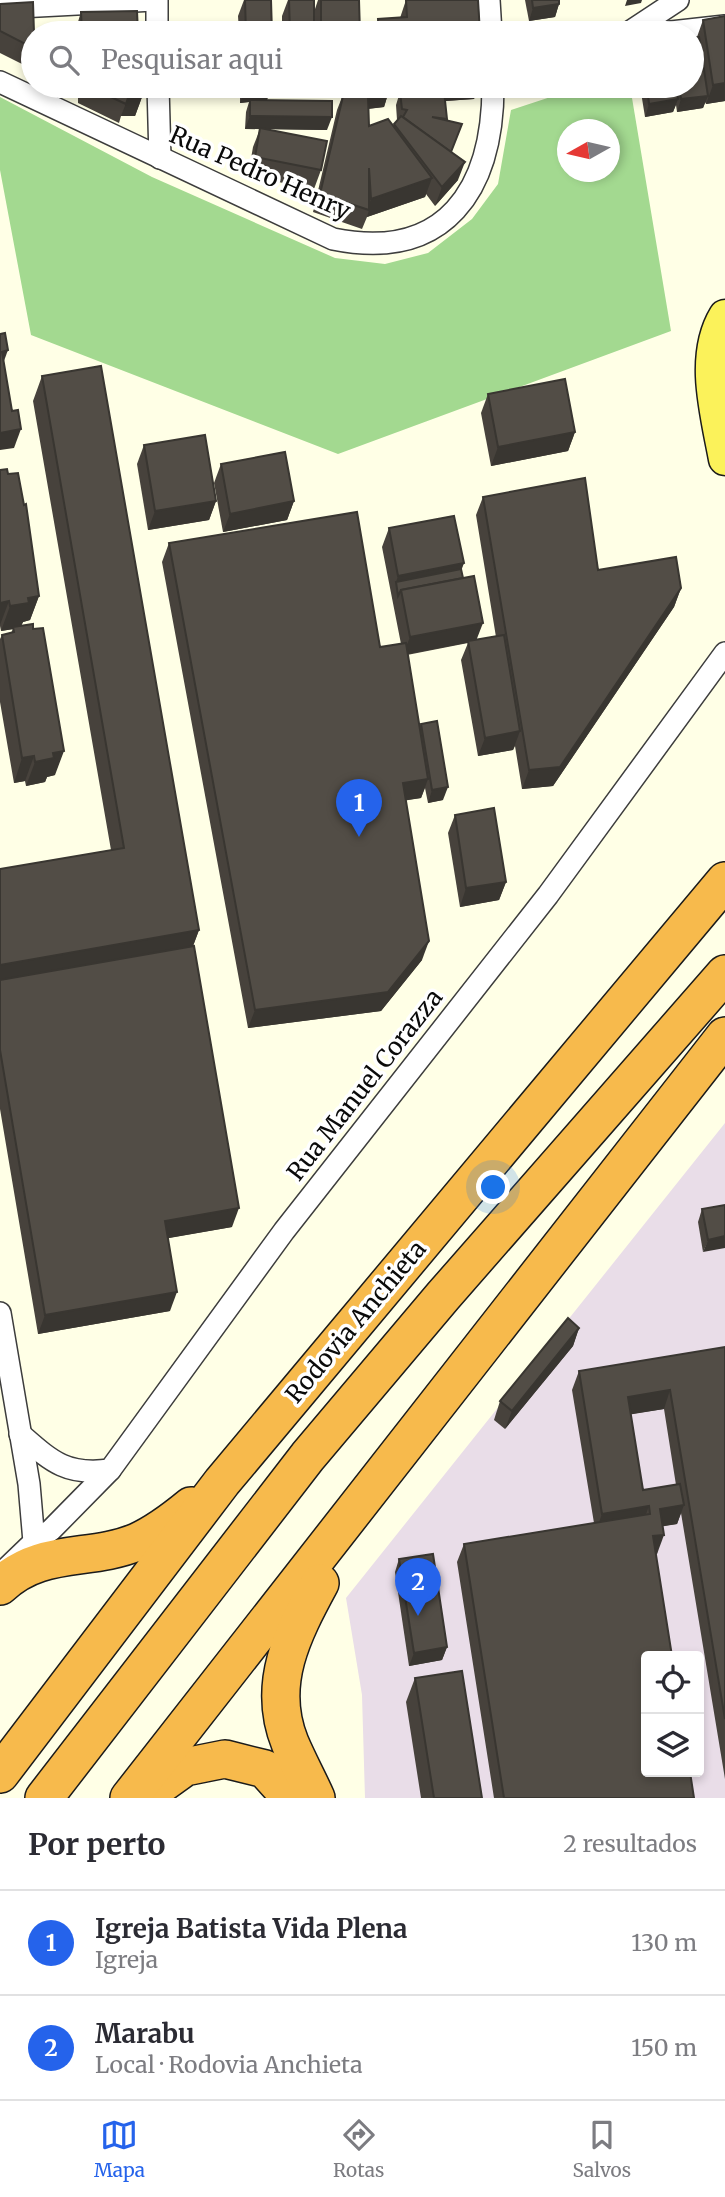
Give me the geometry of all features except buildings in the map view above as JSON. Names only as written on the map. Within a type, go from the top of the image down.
[{"type":"highway","name":"Rodovia Anchieta","points":[[10,1761],[222,1482],[725,881]]},
{"type":"highway","name":"Rodovia Anchieta","points":[[49,1791],[308,1456],[460,1276],[725,974]]},
{"type":"highway","points":[[129,1798],[725,1036]]},
{"type":"highway","points":[[0,1586],[28,1565],[135,1543],[162,1529],[222,1482]]},
{"type":"highway","points":[[316,1798],[289,1741],[282,1674],[290,1638],[325,1574],[349,1518]]},
{"type":"highway","points":[[142,1798],[185,1767],[225,1759],[265,1769],[291,1798]]},
{"type":"main road","points":[[725,316],[719,326],[712,357],[715,402],[725,459]]},
{"type":"street","points":[[0,8],[155,0],[156,21]]},
{"type":"street","points":[[489,0],[490,21]]},
{"type":"street","points":[[646,21],[678,0]]},
{"type":"street","points":[[704,28],[725,26]]},
{"type":"street","name":"Rua Pedro Henry","points":[[0,82],[21,92]]},
{"type":"street","name":"Rua Pedro Henry","points":[[34,98],[333,239],[361,245],[387,244],[415,236],[464,203],[480,175],[488,142],[492,98]]},
{"type":"street","points":[[158,98],[160,158]]},
{"type":"street","name":"Rua Manuel Corazza","points":[[0,1575],[34,1542],[51,1530],[110,1470],[284,1231],[548,895],[725,653]]},
{"type":"street","points":[[0,1313],[34,1542]]},
{"type":"street","points":[[20,1434],[51,1462],[71,1470],[110,1470]]},
{"type":"shaded area","points":[[725,1123],[725,1798],[365,1798],[362,1695],[346,1598]]},
{"type":"green space","points":[[0,97],[152,177],[335,258],[385,264],[428,253],[472,219],[498,184],[511,110],[548,98],[632,98],[671,331],[338,454],[31,335],[0,170]]},
{"type":"place","name":"Igreja Batista Vida Plena","points":[[359,837]]},
{"type":"place","name":"Marabu","points":[[418,1616]]}]
